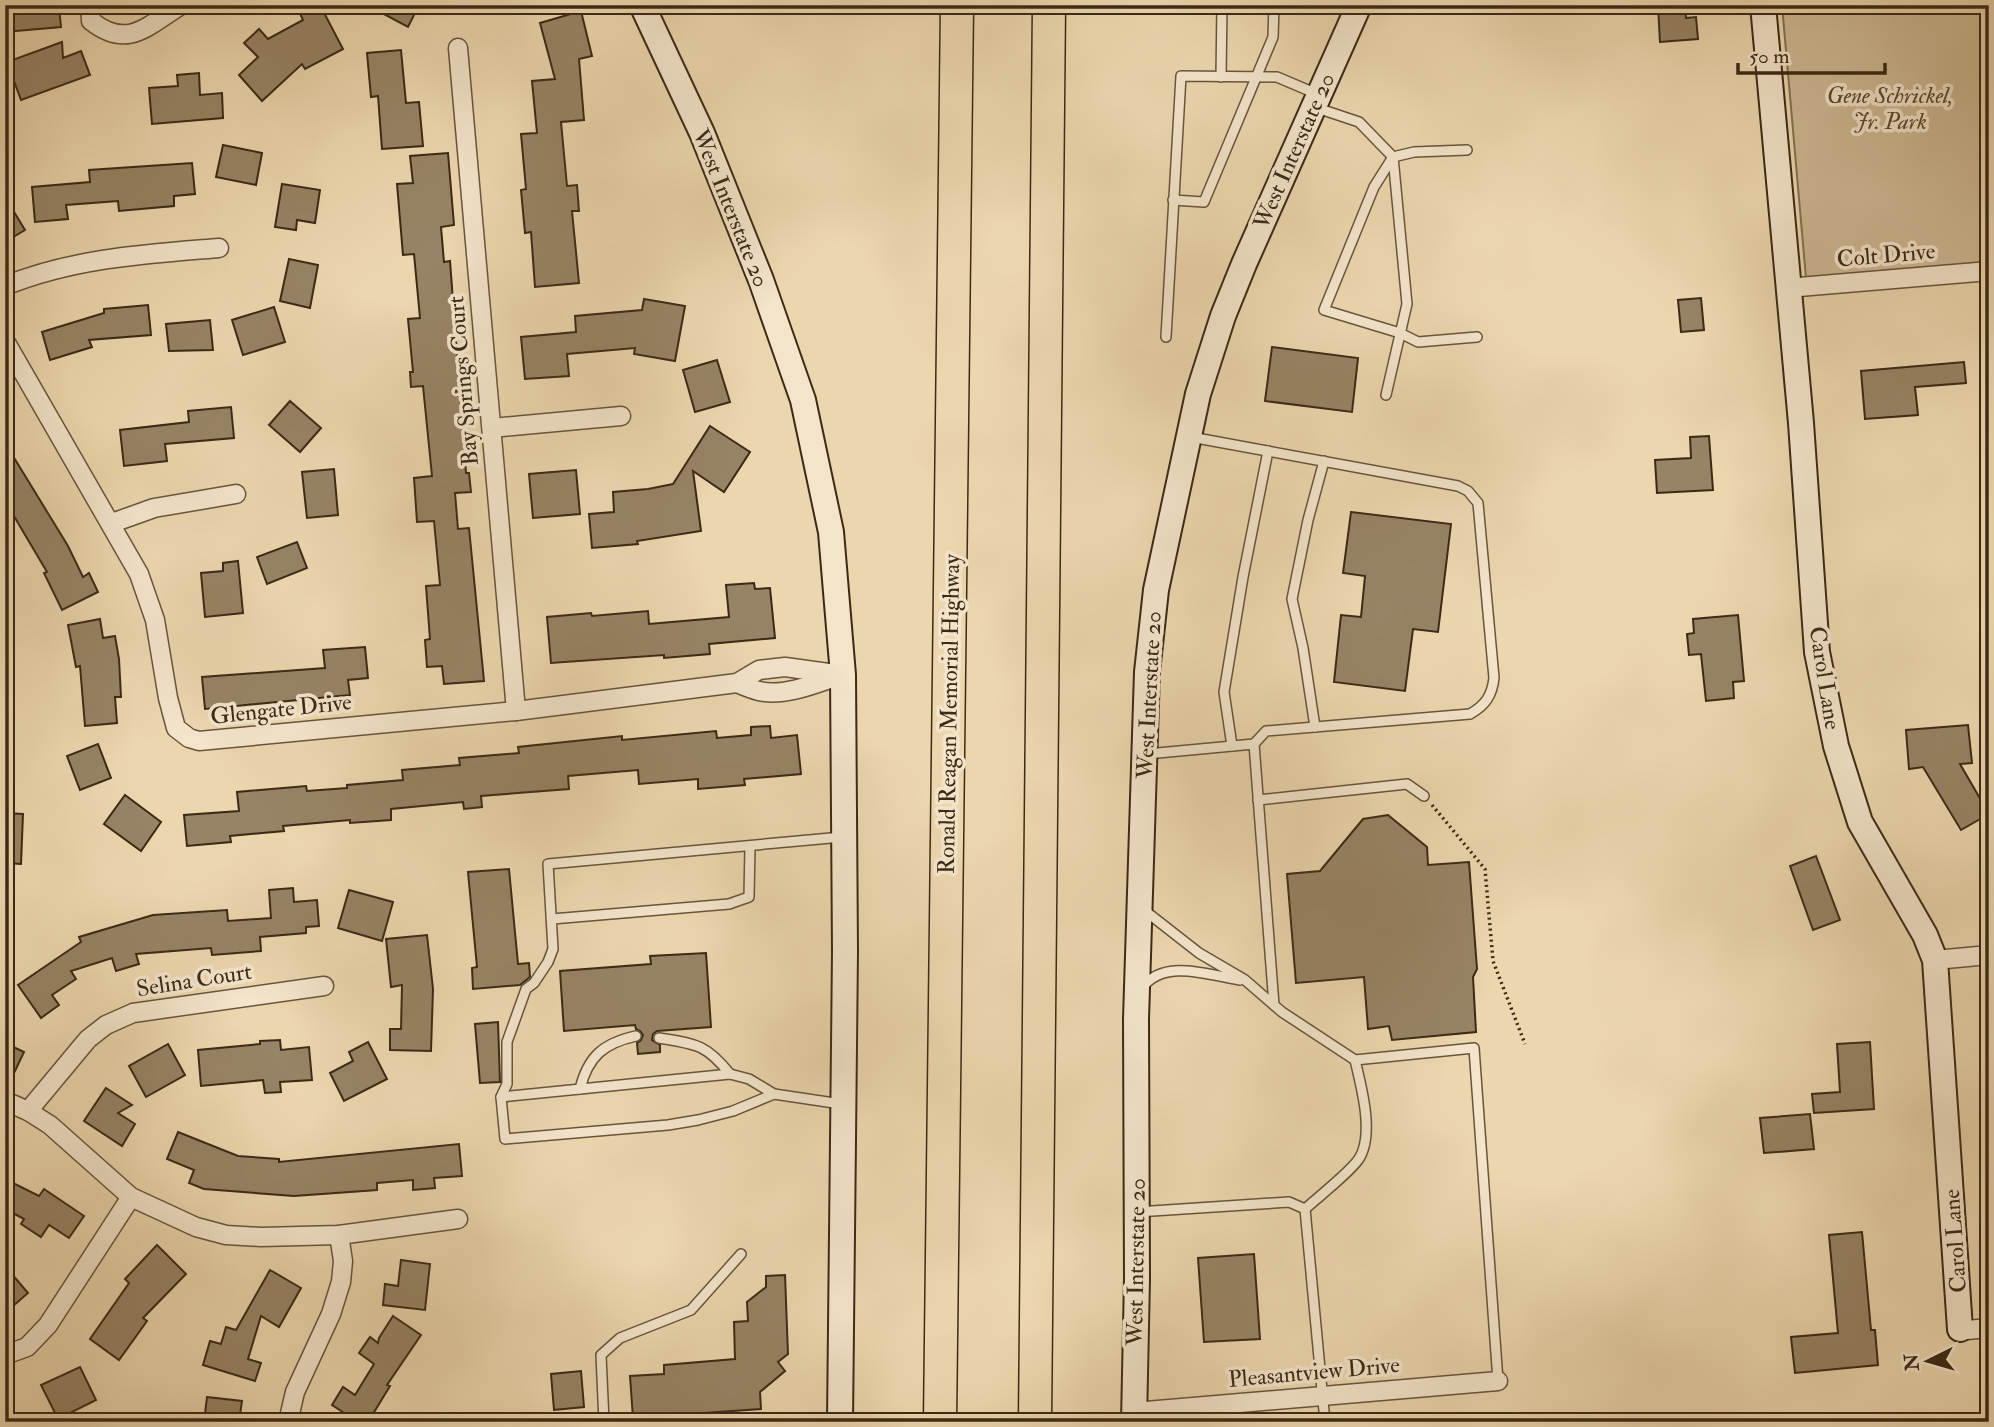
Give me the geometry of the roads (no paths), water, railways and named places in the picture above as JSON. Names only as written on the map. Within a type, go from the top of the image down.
[{"type":"highway","name":"Ronald Reagan Memorial Highway","points":[[940,1422],[957,5]]},
{"type":"highway","points":[[1035,1422],[1049,5]]},
{"type":"main road","name":"West Interstate 20","points":[[642,5],[702,133],[761,280],[803,400],[831,532],[843,675],[840,1422]]},
{"type":"main road","name":"West Interstate 20","points":[[1134,1417],[1137,1001],[1147,672],[1156,590],[1198,394],[1223,316],[1359,5]]},
{"type":"main road","name":"Carol Lane","points":[[1763,5],[1801,423],[1817,652],[1836,746],[1860,822],[1925,935],[1936,960],[1964,1330]]},
{"type":"street","points":[[90,13],[105,32],[124,36],[134,34],[181,5]]},
{"type":"street","name":"Bay Springs Court","points":[[458,48],[516,711]]},
{"type":"street","points":[[5,286],[61,267],[104,258],[219,248]]},
{"type":"street","name":"Colt Drive","points":[[1787,288],[1989,271]]},
{"type":"street","name":"Glengate Drive","points":[[5,341],[139,573],[155,620],[168,698],[176,728],[189,738],[199,741],[516,711],[737,683],[759,670],[785,667],[843,675]]},
{"type":"street","points":[[492,428],[621,416]]},
{"type":"street","points":[[112,523],[154,508],[236,494]]},
{"type":"street","points":[[785,667],[786,690]]},
{"type":"street","name":"Glengate Drive","points":[[737,683],[761,692],[803,688],[843,675]]},
{"type":"street","points":[[1936,960],[1989,955]]},
{"type":"street","name":"Selina Court","points":[[28,1111],[88,1039],[106,1025],[133,1013],[324,986]]},
{"type":"street","points":[[5,1101],[50,1125],[131,1197],[196,1227],[226,1235],[339,1234],[458,1219]]},
{"type":"street","points":[[5,1355],[27,1347],[48,1325],[131,1197]]},
{"type":"street","points":[[288,1422],[295,1392],[331,1314],[341,1282],[343,1261],[339,1234]]},
{"type":"street","points":[[1964,1330],[1989,1328]]},
{"type":"street","name":"Pleasantview Drive","points":[[1134,1417],[1324,1396],[1498,1381]]},
{"type":"lane","points":[[1221,77],[1222,5]]},
{"type":"lane","points":[[1173,200],[1205,202],[1272,37],[1274,5]]},
{"type":"lane","points":[[1166,337],[1181,76],[1277,77],[1316,101],[1359,122],[1393,157],[1407,304],[1386,395]]},
{"type":"lane","points":[[1467,150],[1414,152],[1393,157],[1374,187],[1324,310],[1400,333],[1418,342],[1478,337]]},
{"type":"lane","points":[[1145,754],[1254,744],[1266,731],[1471,714],[1488,700],[1493,689],[1478,503],[1468,491],[1458,486],[1189,437]]},
{"type":"lane","points":[[1232,746],[1224,692],[1268,451]]},
{"type":"lane","points":[[1315,727],[1303,648],[1292,599],[1308,520],[1324,461]]},
{"type":"lane","points":[[1254,744],[1274,1005]]},
{"type":"lane","points":[[1258,800],[1407,784],[1424,796]]},
{"type":"lane","points":[[774,1094],[733,1111],[698,1120],[505,1139],[501,1097],[507,1084],[507,1042],[526,989],[534,983],[553,949],[548,863],[844,837]]},
{"type":"lane","points":[[552,919],[729,904],[750,897],[750,846]]},
{"type":"lane","points":[[1140,906],[1199,953],[1245,980],[1274,1005],[1355,1060],[1474,1048],[1498,1381]]},
{"type":"lane","points":[[1137,1001],[1140,990],[1148,980],[1170,971],[1245,980]]},
{"type":"lane","points":[[580,1089],[589,1062],[600,1051],[619,1040],[636,1036]]},
{"type":"lane","points":[[659,1038],[694,1044],[715,1055],[730,1074]]},
{"type":"lane","points":[[1305,1209],[1360,1157],[1366,1134],[1364,1105],[1355,1060]]},
{"type":"lane","points":[[501,1097],[730,1074],[749,1079],[774,1094],[842,1104]]},
{"type":"lane","points":[[1137,1212],[1289,1202],[1305,1209]]},
{"type":"lane","points":[[1305,1209],[1325,1422]]},
{"type":"lane","points":[[604,1422],[601,1355],[620,1338],[691,1310],[741,1254]]},
{"type":"park label","name":"Gene Schrickel, Jr. Park","points":[[1890,108]]}]
